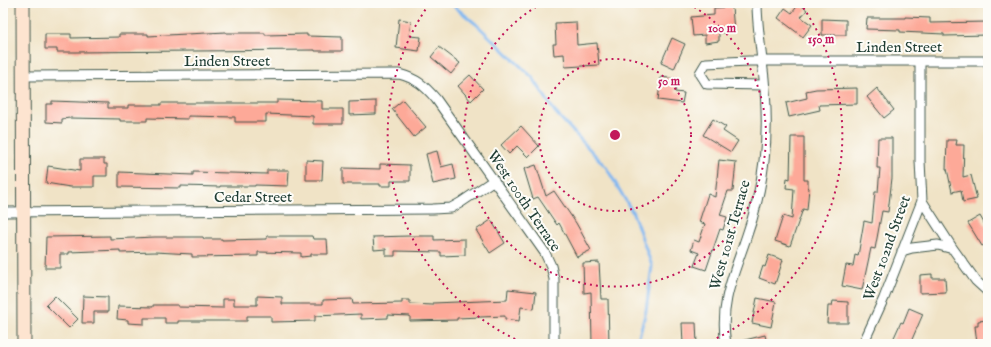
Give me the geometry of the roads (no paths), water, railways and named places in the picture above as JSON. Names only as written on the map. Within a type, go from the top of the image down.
[{"type":"street","points":[[23,3],[24,344]]},
{"type":"street","name":"West 101st Terrace","points":[[726,344],[724,336],[724,313],[727,293],[752,221],[764,162],[767,128],[763,62],[757,3]]},
{"type":"street","name":"West 102nd Street","points":[[863,344],[882,304],[922,201],[920,161],[920,61]]},
{"type":"street","name":"Linden Street","points":[[763,62],[988,61]]},
{"type":"street","points":[[763,62],[706,63],[700,73],[706,84],[764,85]]},
{"type":"street","name":"Linden Street","points":[[23,76],[399,74],[411,78],[427,88]]},
{"type":"street","name":"West 100th Terrace","points":[[427,88],[545,252],[551,266],[554,279],[554,344]]},
{"type":"street","name":"Cedar Street","points":[[3,212],[451,208],[460,204],[494,180]]},
{"type":"street","points":[[922,201],[976,281],[988,292]]},
{"type":"street","points":[[902,251],[912,248],[938,245],[953,249]]},
{"type":"waterway","points":[[450,3],[476,24],[533,78],[555,112],[606,167],[633,213],[652,266],[646,311],[637,344]]}]
